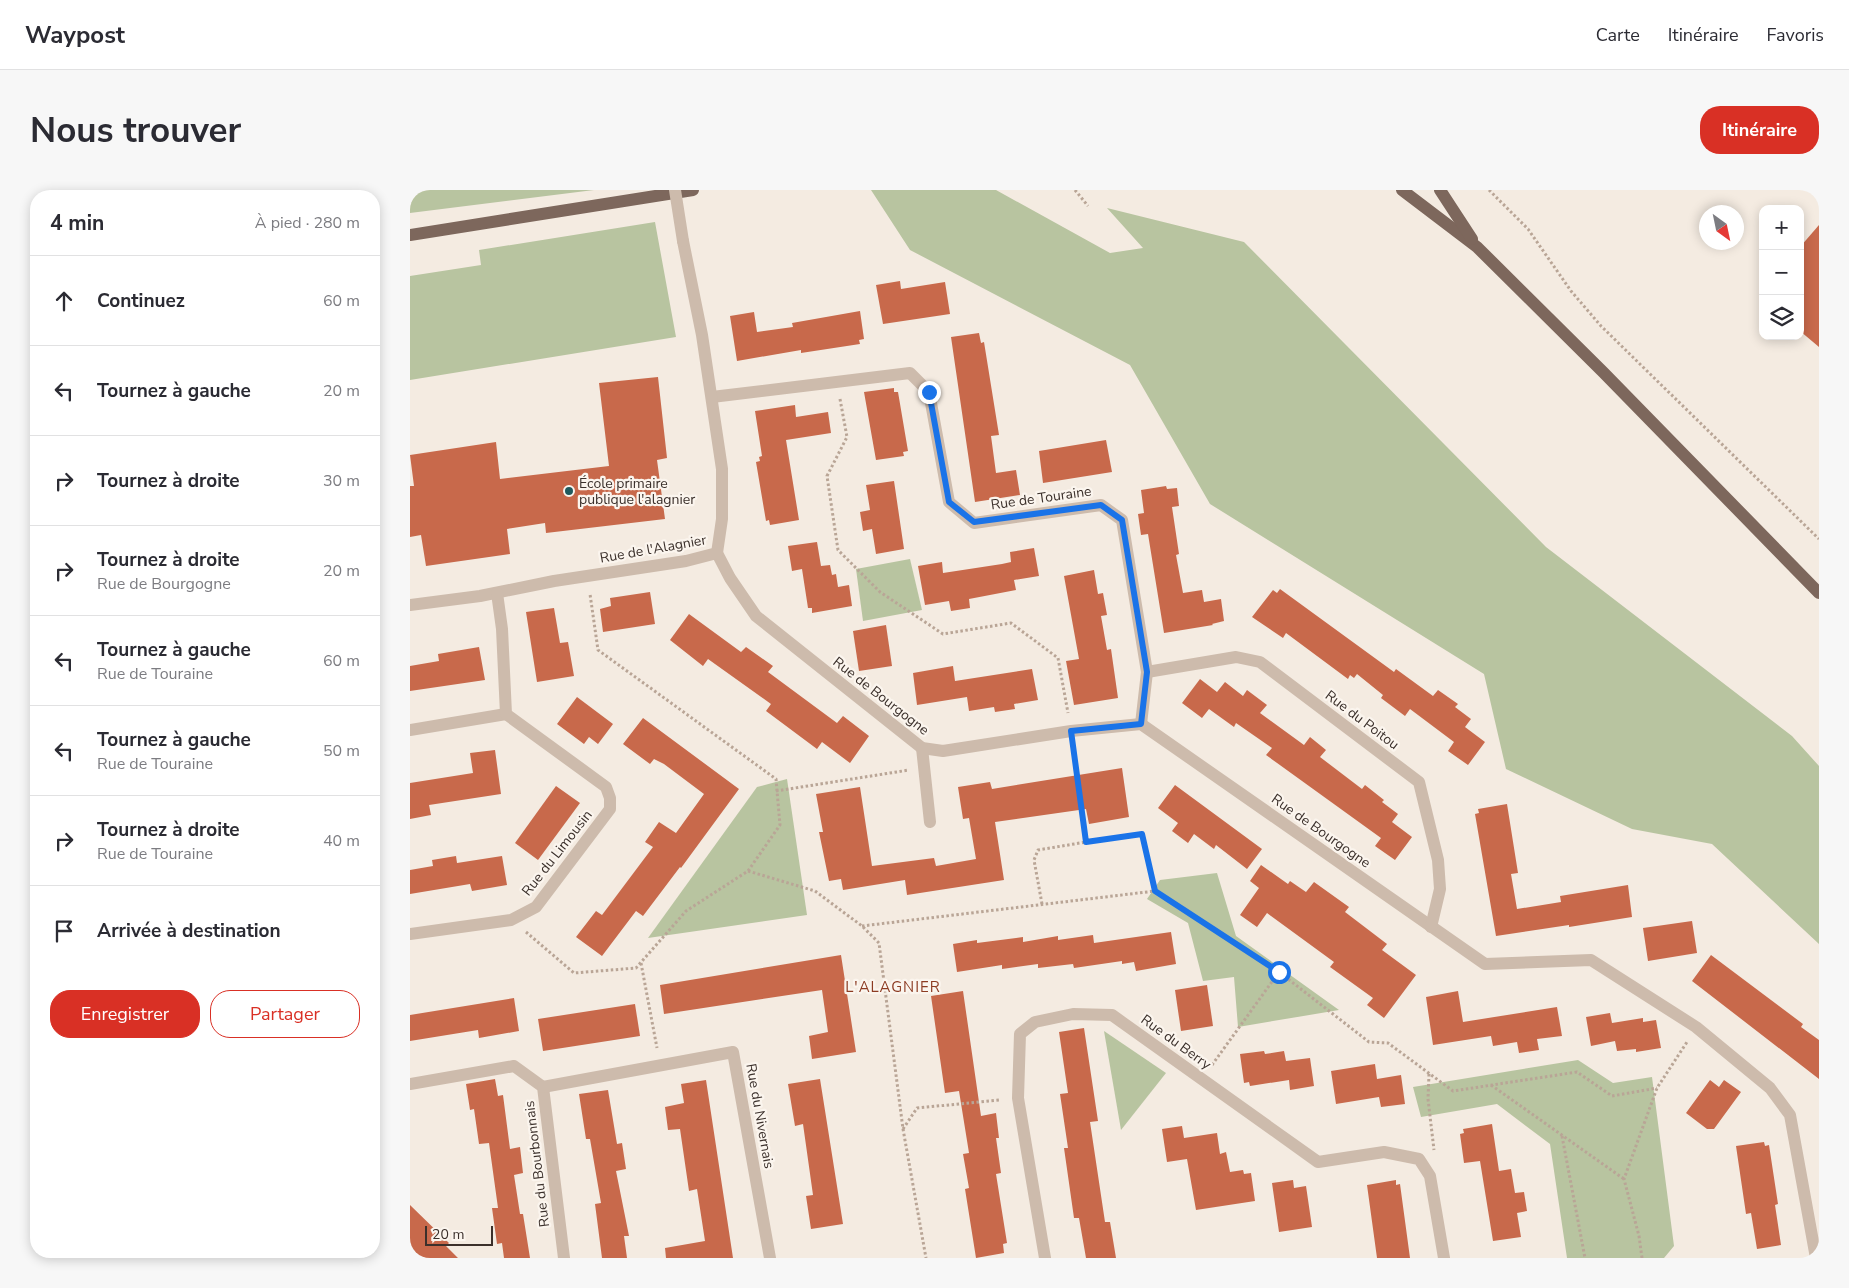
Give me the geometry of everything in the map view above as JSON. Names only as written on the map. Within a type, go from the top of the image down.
[{"type":"main road","points":[[410,235],[692,190]]},
{"type":"main road","points":[[1402,190],[1477,247],[1603,372],[1819,593]]},
{"type":"main road","points":[[1440,190],[1477,247]]},
{"type":"street","name":"Rue de l'Alagnier","points":[[410,605],[497,593],[588,576],[686,561],[717,553],[722,519],[722,469],[702,336],[683,242],[675,190]]},
{"type":"street","name":"Rue de Touraine","points":[[712,397],[910,373],[929,392],[949,502],[974,522],[1101,505],[1122,520],[1147,672],[1141,724]]},
{"type":"street","name":"Rue de Bourgogne","points":[[717,553],[730,578],[756,616],[922,748],[943,751],[1071,731],[1141,724],[1484,964],[1591,960],[1696,1026],[1770,1088],[1790,1115],[1816,1258]]},
{"type":"street","points":[[410,730],[506,714],[502,629],[497,593]]},
{"type":"street","name":"Rue du Poitou","points":[[1147,672],[1236,656],[1260,662],[1419,782],[1438,860],[1440,889],[1431,926]]},
{"type":"street","name":"Rue du Limousin","points":[[410,934],[511,920],[536,907],[610,809],[610,798],[606,787],[506,714]]},
{"type":"street","points":[[922,748],[930,822]]},
{"type":"street","name":"Rue du Berry","points":[[1045,1258],[1018,1098],[1020,1034],[1034,1022],[1073,1014],[1112,1015],[1318,1162],[1384,1152],[1419,1160]]},
{"type":"street","name":"Rue du Nivernais","points":[[543,1087],[734,1052],[770,1258]]},
{"type":"street","name":"Rue du Bourbonnais","points":[[410,1084],[514,1066],[543,1087],[564,1258]]},
{"type":"street","points":[[1419,1160],[1430,1176],[1444,1258]]},
{"type":"path","points":[[1076,190],[1088,206]]},
{"type":"path","points":[[1489,190],[1528,229],[1571,291],[1600,326],[1819,539]]},
{"type":"path","points":[[836,382],[847,437],[827,476],[838,550],[880,592],[943,634],[1011,623],[1058,658],[1071,731],[1086,842]]},
{"type":"path","points":[[511,920],[574,973],[636,968],[686,911],[748,871],[780,825],[776,779],[598,650],[588,576]]},
{"type":"path","points":[[776,791],[924,768]]},
{"type":"path","points":[[1042,904],[1034,860],[1038,850],[1142,834],[1155,891]]},
{"type":"path","points":[[748,871],[814,891],[862,926],[879,943],[903,1129],[926,1258]]},
{"type":"path","points":[[862,926],[1155,891],[1279,972],[1369,1042],[1388,1043],[1453,1091],[1577,1072],[1612,1096],[1656,1088]]},
{"type":"path","points":[[641,963],[661,1066]]},
{"type":"path","points":[[1202,1079],[1279,972]]},
{"type":"path","points":[[1642,1258],[1639,1236],[1624,1179],[1656,1088],[1696,1026]]},
{"type":"path","points":[[1419,1160],[1435,1153],[1428,1099],[1429,1073]]},
{"type":"path","points":[[1490,1085],[1624,1179]]},
{"type":"path","points":[[903,1129],[917,1108],[1018,1098]]},
{"type":"path","points":[[1562,1136],[1585,1258]]},
{"type":"green space","points":[[410,190],[594,190],[410,213]]},
{"type":"green space","points":[[871,190],[996,190],[1110,253],[1143,248],[1107,208],[1244,242],[1546,547],[1792,736],[1819,766],[1819,944],[1712,844],[1632,829],[1506,769],[1484,674],[1210,504],[1130,365],[910,250]]},
{"type":"green space","points":[[655,222],[676,337],[410,380],[410,276],[481,265],[479,250]]},
{"type":"green space","points":[[910,559],[922,610],[863,621],[856,569]]},
{"type":"green space","points":[[787,779],[807,915],[648,938],[757,787]]},
{"type":"green space","points":[[1217,873],[1236,936],[1339,1010],[1238,1027],[1234,977],[1203,981],[1188,923],[1147,899],[1160,880]]},
{"type":"green space","points":[[1104,1031],[1166,1073],[1121,1130]]},
{"type":"green space","points":[[1578,1060],[1613,1083],[1652,1077],[1674,1246],[1664,1258],[1567,1258],[1550,1144],[1497,1104],[1421,1117],[1413,1087]]},
{"type":"building","points":[[1819,225],[1819,347],[1804,334],[1804,242]]},
{"type":"building","points":[[900,281],[901,289],[945,282],[950,314],[883,324],[876,285]]},
{"type":"building","points":[[860,311],[864,339],[859,340],[860,344],[801,353],[801,350],[737,361],[730,316],[754,312],[757,332],[793,327],[792,323]]},
{"type":"building","points":[[979,333],[981,343],[984,342],[999,435],[991,436],[996,473],[1016,470],[1020,495],[975,502],[951,337]]},
{"type":"building","points":[[658,377],[667,458],[657,460],[665,519],[546,533],[545,523],[507,529],[510,554],[426,566],[421,535],[410,537],[410,486],[414,486],[410,455],[496,442],[500,479],[609,466],[599,383]]},
{"type":"building","points":[[894,388],[894,392],[898,392],[908,451],[903,452],[904,456],[876,460],[864,392]]},
{"type":"building","points":[[795,405],[796,417],[828,412],[831,433],[786,440],[799,520],[770,525],[769,520],[766,521],[756,462],[760,461],[759,457],[762,456],[755,411]]},
{"type":"building","points":[[1106,440],[1112,472],[1043,483],[1039,451]]},
{"type":"building","points":[[894,481],[904,549],[876,554],[872,529],[863,531],[860,512],[870,510],[866,485]]},
{"type":"building","points":[[1166,486],[1167,489],[1177,488],[1179,506],[1172,507],[1179,554],[1176,555],[1183,593],[1202,590],[1204,602],[1221,599],[1224,621],[1213,625],[1164,633],[1148,534],[1141,535],[1138,514],[1144,513],[1141,490]]},
{"type":"building","points":[[817,542],[821,566],[830,565],[832,575],[836,574],[838,587],[849,585],[852,606],[812,613],[812,608],[808,608],[802,569],[792,571],[788,546]]},
{"type":"building","points":[[1034,548],[1039,576],[1014,580],[1016,590],[969,599],[970,608],[951,611],[949,601],[925,605],[918,566],[942,562],[943,573],[1002,564],[1011,562],[1010,552]]},
{"type":"building","points":[[1094,570],[1098,594],[1103,593],[1107,615],[1101,616],[1107,650],[1111,649],[1118,698],[1074,705],[1066,661],[1079,659],[1064,576]]},
{"type":"building","points":[[1280,589],[1394,672],[1396,669],[1433,696],[1438,690],[1458,704],[1455,707],[1471,719],[1465,727],[1485,742],[1468,765],[1448,751],[1454,742],[1410,709],[1405,716],[1381,698],[1383,695],[1357,674],[1354,678],[1350,675],[1348,679],[1286,633],[1283,638],[1252,617],[1273,590],[1277,593]]},
{"type":"building","points":[[650,592],[655,624],[603,632],[600,609],[611,606],[610,598]]},
{"type":"building","points":[[554,608],[560,643],[568,642],[574,676],[537,682],[526,612]]},
{"type":"building","points":[[689,614],[741,652],[746,647],[773,666],[768,672],[837,723],[843,716],[869,736],[850,763],[822,742],[817,749],[766,711],[771,704],[708,659],[703,666],[670,640]]},
{"type":"building","points":[[886,625],[892,666],[859,671],[853,631]]},
{"type":"building","points":[[479,647],[485,680],[410,691],[410,666],[439,661],[438,654]]},
{"type":"building","points":[[953,666],[955,681],[1032,669],[1038,700],[1014,704],[1015,709],[995,712],[994,707],[969,711],[967,697],[917,705],[913,673]]},
{"type":"building","points":[[1200,679],[1217,692],[1225,682],[1243,696],[1247,690],[1267,705],[1260,713],[1304,745],[1310,737],[1326,750],[1320,757],[1362,789],[1365,785],[1384,800],[1382,802],[1398,814],[1392,822],[1412,837],[1395,860],[1375,846],[1381,838],[1266,755],[1272,748],[1236,723],[1234,727],[1209,709],[1202,718],[1182,703]]},
{"type":"building","points":[[577,697],[613,724],[598,744],[589,737],[584,744],[557,724]]},
{"type":"building","points":[[643,718],[739,789],[643,916],[636,911],[602,956],[576,937],[596,911],[602,915],[653,847],[645,842],[659,822],[676,833],[704,794],[664,764],[654,759],[650,764],[623,744]]},
{"type":"building","points":[[495,750],[501,794],[429,805],[431,815],[410,819],[410,783],[473,773],[470,753]]},
{"type":"building","points":[[1122,768],[1129,817],[1089,824],[1086,809],[995,822],[1004,880],[907,895],[905,880],[843,890],[841,879],[829,881],[819,832],[823,832],[816,794],[860,787],[872,866],[934,858],[936,866],[976,859],[969,818],[963,819],[958,787],[990,782],[992,789]]},
{"type":"building","points":[[1175,785],[1262,849],[1247,869],[1216,845],[1214,849],[1194,834],[1188,843],[1172,831],[1178,823],[1158,808]]},
{"type":"building","points":[[556,786],[580,803],[538,860],[515,843]]},
{"type":"building","points":[[1507,804],[1518,873],[1511,874],[1517,909],[1561,902],[1560,896],[1628,885],[1632,917],[1496,936],[1475,814],[1479,813],[1478,809]]},
{"type":"building","points":[[456,856],[457,863],[502,856],[507,885],[472,891],[470,884],[410,894],[410,870],[433,866],[432,860]]},
{"type":"building","points":[[1261,865],[1288,884],[1290,881],[1306,892],[1314,882],[1349,907],[1345,912],[1387,944],[1382,950],[1416,975],[1384,1018],[1367,1005],[1373,998],[1330,967],[1334,962],[1267,913],[1257,927],[1240,915],[1259,888],[1250,881]]},
{"type":"building","points":[[1692,921],[1697,953],[1648,961],[1643,928]]},
{"type":"building","points":[[1171,932],[1176,964],[1136,971],[1134,962],[1122,964],[1122,961],[1074,968],[1073,964],[1038,968],[1038,964],[1002,969],[1002,965],[957,972],[953,944],[977,940],[977,943],[1023,937],[1023,942],[1058,936],[1058,940],[1093,935],[1094,943]]},
{"type":"building","points":[[841,955],[856,1052],[812,1059],[809,1036],[828,1032],[822,990],[664,1014],[660,985]]},
{"type":"building","points":[[1711,955],[1803,1024],[1801,1027],[1819,1040],[1819,1079],[1692,981]]},
{"type":"building","points":[[1207,985],[1213,1026],[1181,1031],[1175,990]]},
{"type":"building","points":[[963,991],[981,1116],[996,1113],[999,1138],[996,1138],[1001,1173],[996,1174],[1007,1243],[1003,1244],[1004,1253],[976,1258],[965,1189],[969,1188],[963,1154],[969,1153],[959,1091],[945,1093],[931,996]]},
{"type":"building","points":[[1458,991],[1463,1022],[1557,1007],[1562,1036],[1537,1039],[1539,1050],[1519,1053],[1517,1042],[1493,1046],[1491,1036],[1433,1045],[1426,997]]},
{"type":"building","points":[[514,998],[519,1031],[479,1038],[478,1030],[410,1041],[410,1015]]},
{"type":"building","points":[[635,1004],[640,1036],[543,1051],[538,1019]]},
{"type":"building","points":[[1610,1013],[1612,1023],[1643,1018],[1643,1022],[1656,1020],[1661,1048],[1636,1052],[1636,1049],[1617,1051],[1615,1041],[1591,1046],[1586,1017]]},
{"type":"building","points":[[1084,1028],[1098,1121],[1090,1122],[1105,1222],[1110,1222],[1116,1258],[1086,1258],[1079,1218],[1074,1218],[1064,1148],[1068,1148],[1060,1094],[1068,1093],[1059,1032]]},
{"type":"building","points":[[1264,1051],[1265,1054],[1284,1051],[1286,1061],[1310,1058],[1314,1086],[1290,1090],[1289,1080],[1250,1086],[1249,1082],[1244,1083],[1240,1054]]},
{"type":"building","points":[[1375,1064],[1377,1079],[1401,1075],[1405,1104],[1381,1107],[1379,1097],[1336,1104],[1331,1071]]},
{"type":"building","points":[[495,1079],[498,1096],[503,1095],[510,1149],[520,1147],[523,1173],[514,1175],[530,1258],[504,1258],[502,1243],[497,1244],[492,1208],[498,1208],[489,1143],[479,1144],[474,1109],[470,1110],[466,1084]]},
{"type":"building","points":[[820,1079],[843,1224],[811,1229],[806,1196],[813,1195],[803,1124],[795,1126],[788,1084]]},
{"type":"building","points":[[706,1080],[733,1258],[666,1258],[665,1248],[705,1241],[697,1189],[689,1191],[680,1129],[668,1130],[665,1107],[684,1103],[681,1084]]},
{"type":"building","points":[[1710,1080],[1719,1087],[1724,1080],[1741,1092],[1714,1129],[1707,1129],[1686,1113]]},
{"type":"building","points":[[608,1090],[617,1144],[622,1143],[626,1169],[616,1171],[629,1236],[624,1236],[627,1258],[602,1258],[595,1204],[601,1203],[590,1139],[586,1139],[579,1094]]},
{"type":"building","points":[[1492,1124],[1499,1171],[1511,1169],[1515,1193],[1524,1192],[1527,1211],[1517,1213],[1521,1237],[1493,1241],[1480,1161],[1464,1163],[1460,1134],[1464,1133],[1463,1129]]},
{"type":"building","points":[[1182,1126],[1184,1138],[1217,1133],[1220,1154],[1226,1152],[1230,1172],[1243,1170],[1244,1174],[1251,1173],[1255,1201],[1196,1210],[1187,1159],[1167,1162],[1162,1129]]},
{"type":"building","points":[[1764,1142],[1765,1146],[1769,1145],[1778,1204],[1775,1205],[1781,1245],[1757,1249],[1751,1213],[1746,1214],[1736,1146]]},
{"type":"building","points":[[1293,1180],[1294,1188],[1306,1186],[1312,1227],[1279,1232],[1272,1183]]},
{"type":"building","points":[[1396,1180],[1396,1185],[1400,1184],[1410,1258],[1377,1258],[1367,1185]]},
{"type":"building","points":[[410,1205],[449,1243],[446,1246],[458,1258],[421,1258],[410,1248]]},
{"type":"place","name":"École primaire publique l'alagnier","points":[[569,491]]},
{"type":"district","name":"L'ALAGNIER","points":[[893,987]]},
{"type":"route","points":[[929,392],[949,502],[974,522],[1101,505],[1122,520],[1147,672],[1141,724],[1071,731],[1086,842],[1142,834],[1155,891],[1279,972]]}]
